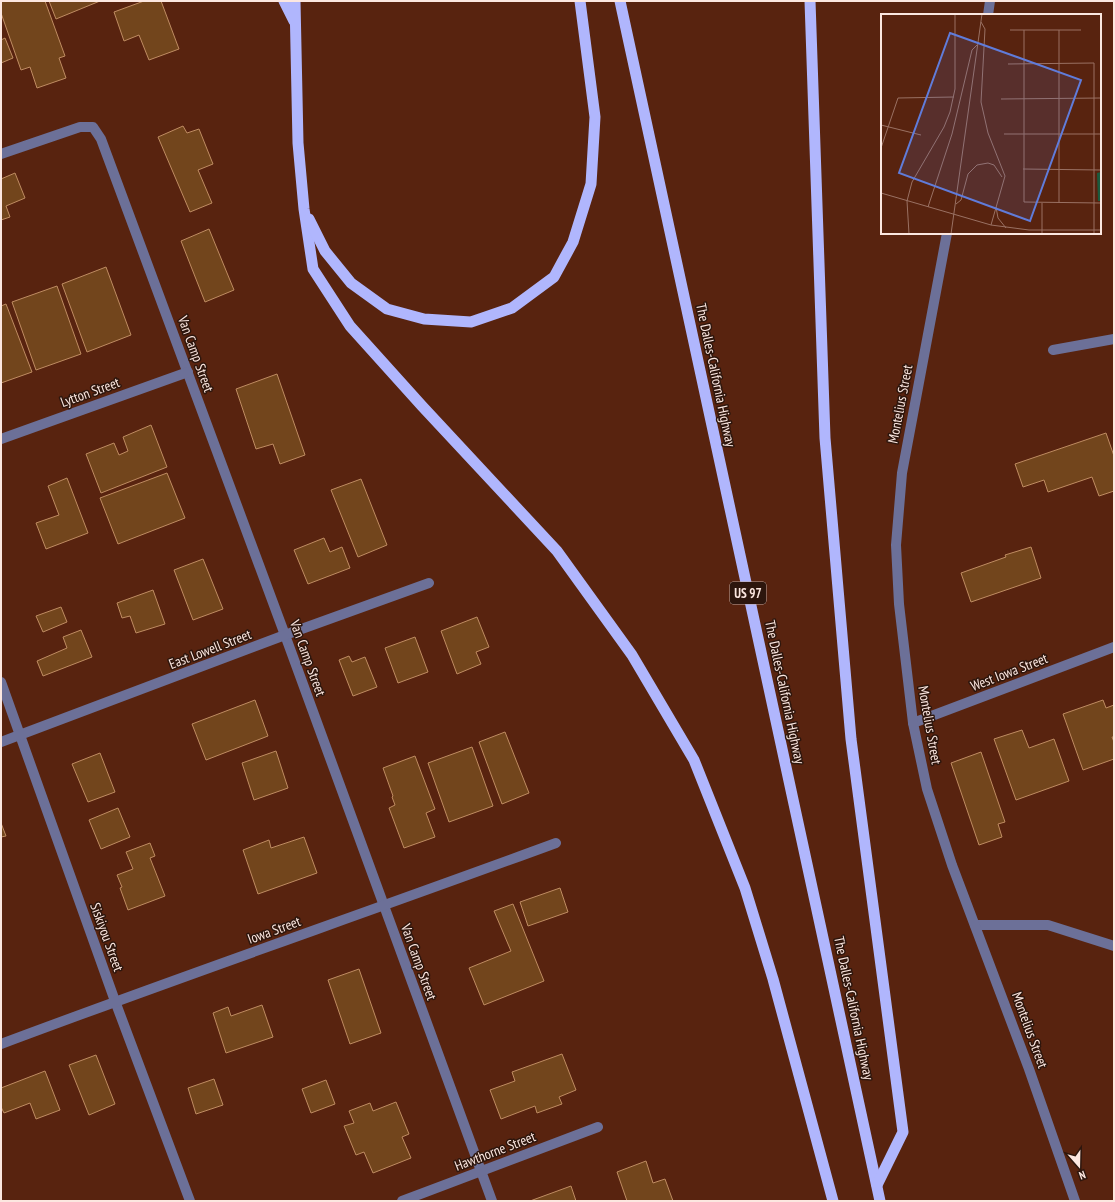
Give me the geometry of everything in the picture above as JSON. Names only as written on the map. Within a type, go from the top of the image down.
[{"type":"highway","points":[[284,1],[296,25]]},
{"type":"highway","points":[[295,1],[298,143],[304,209],[313,269],[350,326],[557,552],[632,655],[694,760],[748,896],[773,979],[833,1201]]},
{"type":"highway","points":[[304,209],[325,251],[351,284],[387,309],[424,319],[471,322],[512,308],[554,277],[573,242],[591,184],[595,117],[580,1]]},
{"type":"highway","name":"The Dalles-California Highway","points":[[620,1],[880,1201]]},
{"type":"highway","points":[[810,1],[825,438],[851,739],[903,1132],[877,1185]]},
{"type":"street","points":[[988,14],[990,1]]},
{"type":"street","name":"Van Camp Street","points":[[1,154],[80,127],[93,127],[104,146],[492,1201]]},
{"type":"street","name":"Montelius Street","points":[[947,234],[902,473],[896,545],[899,604],[913,723],[927,789],[952,865],[1030,1069],[1075,1201]]},
{"type":"street","points":[[1053,350],[1114,338]]},
{"type":"street","name":"Lytton Street","points":[[1,439],[188,372]]},
{"type":"street","name":"East Lowell Street","points":[[1,742],[285,635],[429,583]]},
{"type":"street","name":"West Iowa Street","points":[[913,723],[1114,647]]},
{"type":"street","name":"Siskiyou Street","points":[[1,682],[21,734],[115,1001],[190,1201]]},
{"type":"street","name":"Iowa Street","points":[[1,1044],[115,1001],[384,906],[556,843]]},
{"type":"street","points":[[976,925],[1048,925],[1114,946]]},
{"type":"street","name":"Hawthorne Street","points":[[402,1201],[598,1127]]},
{"type":"building","points":[[1,1],[45,1],[65,56],[59,58],[66,78],[37,88],[30,67],[21,70],[1,13]]},
{"type":"building","points":[[49,1],[100,1],[56,19]]},
{"type":"building","points":[[144,1],[161,1],[179,49],[149,60],[139,35],[124,41],[114,12]]},
{"type":"building","points":[[5,38],[13,58],[1,63],[1,40]]},
{"type":"building","points":[[183,126],[187,133],[199,129],[213,164],[198,170],[212,203],[190,212],[158,137]]},
{"type":"building","points":[[15,173],[25,198],[6,206],[10,217],[1,220],[1,179]]},
{"type":"building","points":[[209,229],[234,290],[205,302],[181,241]]},
{"type":"building","points":[[106,267],[131,335],[87,352],[62,284]]},
{"type":"building","points":[[57,286],[81,354],[36,370],[12,302]]},
{"type":"building","points":[[6,304],[32,372],[1,383],[1,306]]},
{"type":"building","points":[[277,374],[305,455],[280,464],[273,444],[256,449],[236,389]]},
{"type":"building","points":[[151,425],[167,467],[101,493],[86,454],[114,443],[119,455],[128,451],[123,437]]},
{"type":"building","points":[[1106,433],[1114,456],[1114,491],[1099,496],[1092,477],[1048,492],[1044,480],[1023,487],[1015,464]]},
{"type":"building","points":[[167,473],[185,518],[118,544],[100,498]]},
{"type":"building","points":[[67,478],[88,533],[46,549],[36,523],[59,515],[48,486]]},
{"type":"building","points":[[361,479],[387,545],[358,557],[331,490]]},
{"type":"building","points":[[324,538],[330,552],[342,547],[350,568],[308,584],[294,550]]},
{"type":"building","points":[[1031,547],[1041,578],[971,602],[961,573],[1006,557],[1005,555]]},
{"type":"building","points":[[203,559],[223,609],[193,620],[174,570]]},
{"type":"building","points":[[153,590],[165,624],[136,633],[130,616],[122,618],[117,603]]},
{"type":"building","points":[[61,607],[67,622],[43,632],[36,616]]},
{"type":"building","points":[[477,617],[489,647],[476,652],[481,664],[457,674],[441,631]]},
{"type":"building","points":[[81,630],[92,657],[43,676],[37,661],[67,648],[63,637]]},
{"type":"building","points":[[415,637],[428,672],[398,683],[385,648]]},
{"type":"building","points":[[349,656],[352,662],[365,657],[377,687],[353,696],[339,660]]},
{"type":"building","points":[[255,700],[268,736],[206,760],[192,724]]},
{"type":"building","points":[[1103,700],[1106,708],[1114,705],[1114,737],[1112,737],[1114,742],[1114,759],[1083,770],[1063,714]]},
{"type":"building","points":[[1022,730],[1029,748],[1054,739],[1069,781],[1016,800],[994,739]]},
{"type":"building","points":[[505,732],[529,793],[502,804],[479,742]]},
{"type":"building","points":[[472,747],[493,806],[449,822],[428,763]]},
{"type":"building","points":[[276,751],[288,788],[254,800],[242,763]]},
{"type":"building","points":[[981,752],[1005,822],[998,824],[1002,837],[979,845],[951,763]]},
{"type":"building","points":[[100,753],[115,792],[88,802],[72,764]]},
{"type":"building","points":[[415,756],[435,809],[426,813],[435,837],[404,848],[389,808],[395,805],[383,768]]},
{"type":"building","points":[[118,808],[130,837],[101,849],[89,820]]},
{"type":"building","points":[[1,823],[6,836],[1,837]]},
{"type":"building","points":[[304,837],[317,873],[258,894],[243,850],[269,840],[271,848]]},
{"type":"building","points":[[150,843],[155,856],[150,858],[165,896],[128,910],[117,875],[133,869],[126,852]]},
{"type":"building","points":[[560,888],[568,912],[528,926],[520,902]]},
{"type":"building","points":[[513,904],[544,981],[484,1005],[469,968],[511,951],[494,911]]},
{"type":"building","points":[[359,969],[381,1033],[350,1044],[328,980]]},
{"type":"building","points":[[262,1005],[273,1037],[226,1053],[213,1013],[228,1007],[231,1016]]},
{"type":"building","points":[[562,1054],[576,1090],[559,1097],[562,1104],[537,1113],[535,1106],[501,1119],[490,1090],[515,1081],[512,1072]]},
{"type":"building","points":[[96,1055],[115,1104],[89,1115],[69,1065]]},
{"type":"building","points":[[45,1071],[60,1110],[36,1119],[30,1103],[4,1113],[1,1107],[1,1088]]},
{"type":"building","points":[[214,1079],[223,1105],[196,1114],[188,1088]]},
{"type":"building","points":[[326,1080],[335,1104],[311,1113],[302,1089]]},
{"type":"building","points":[[396,1102],[409,1134],[402,1137],[411,1158],[373,1173],[364,1152],[356,1155],[344,1126],[354,1123],[349,1111],[370,1103],[373,1111]]},
{"type":"building","points":[[646,1161],[653,1183],[665,1179],[673,1201],[627,1201],[617,1172]]},
{"type":"building","points":[[571,1186],[576,1201],[530,1201]]}]
